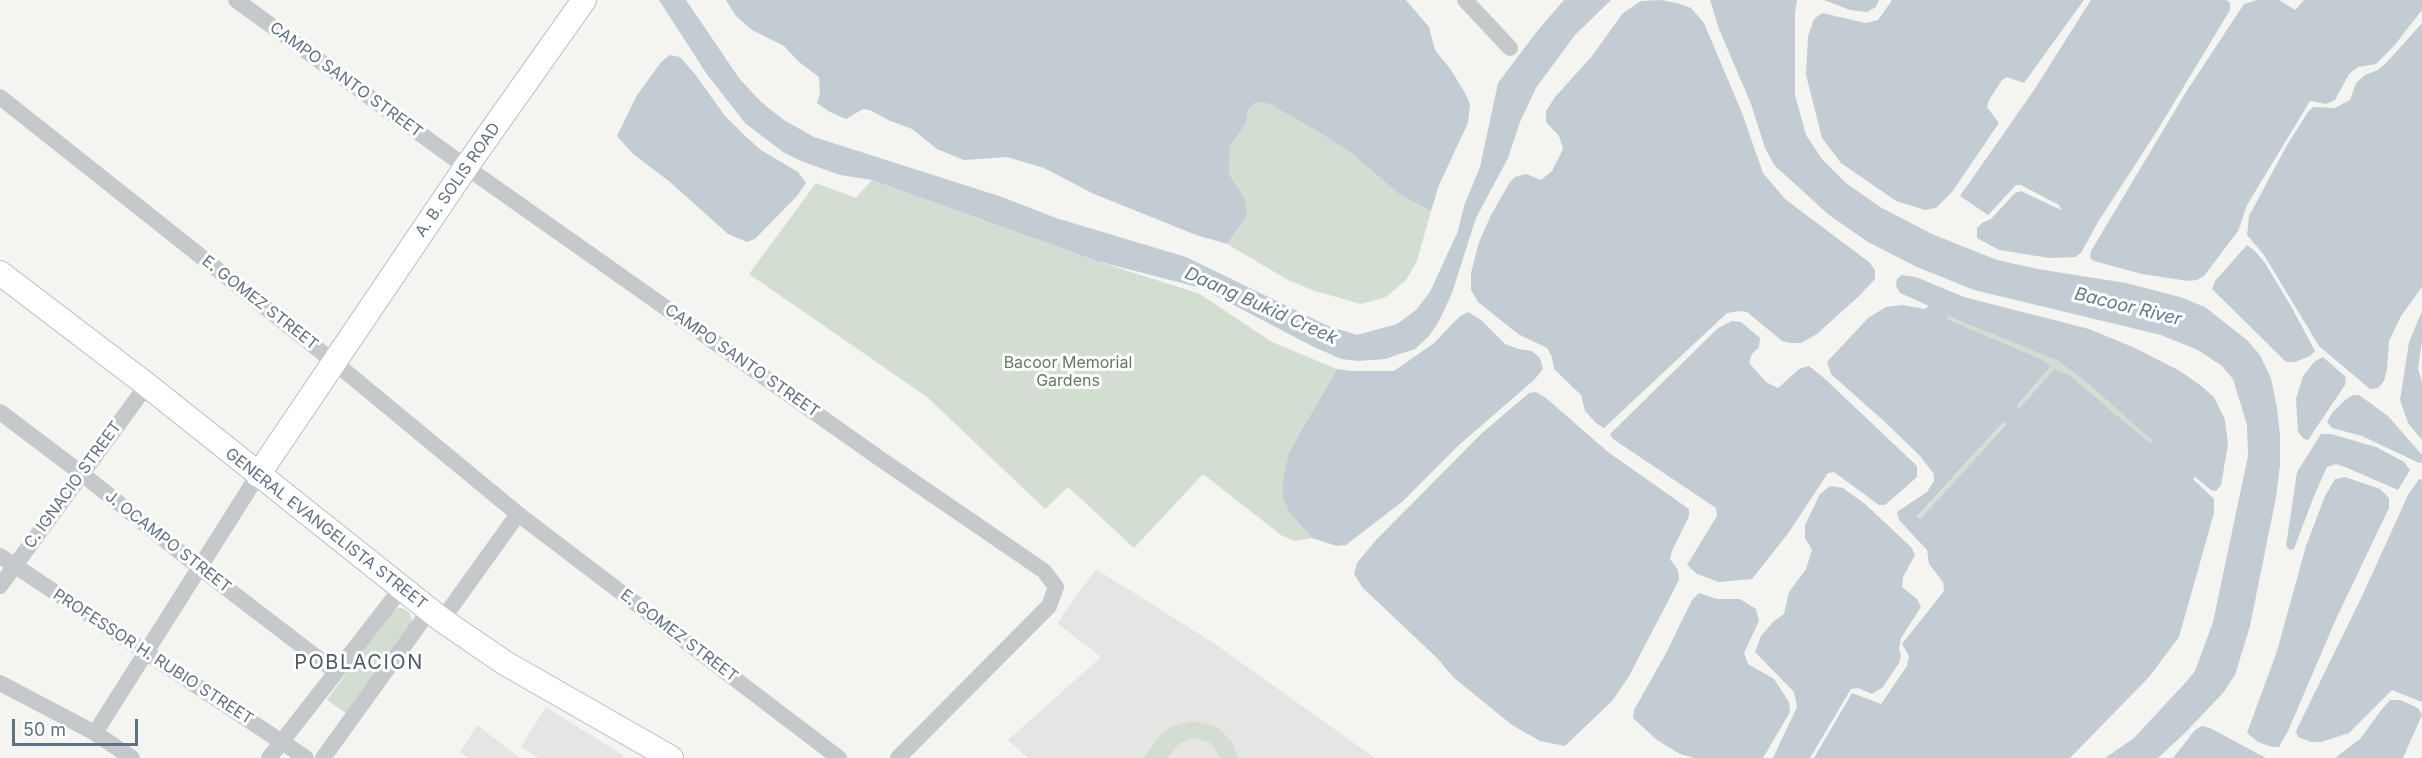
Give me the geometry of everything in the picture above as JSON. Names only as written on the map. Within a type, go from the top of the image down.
[{"type":"main road","name":"A. B. SOLIS ROAD","points":[[258,475],[466,167],[584,0]]},
{"type":"main road","name":"GENERAL EVANGELISTA STREET","points":[[0,273],[147,385],[435,616],[506,663],[671,758]]},
{"type":"street","name":"CAMPO SANTO STREET","points":[[236,0],[466,167],[879,458],[1044,571],[1056,587],[1049,606],[898,758]]},
{"type":"street","points":[[1465,0],[1510,48]]},
{"type":"street","name":"E. GOMEZ STREET","points":[[0,97],[334,362],[518,514],[839,758]]},
{"type":"street","name":"C. IGNACIO STREET","points":[[0,586],[147,385]]},
{"type":"street","name":"J. OCAMPO STREET","points":[[0,412],[336,672]]},
{"type":"street","points":[[95,734],[258,475]]},
{"type":"street","points":[[324,758],[518,514]]},
{"type":"street","name":"PROFESSOR H. RUBIO STREET","points":[[0,556],[306,758]]},
{"type":"street","points":[[269,758],[400,589]]},
{"type":"street","points":[[0,683],[95,734],[132,758]]},
{"type":"shaded area","points":[[1096,569],[1212,642],[1375,758],[1028,758],[1008,740],[1101,657],[1057,623]]},
{"type":"shaded area","points":[[546,707],[624,756],[623,758],[539,758],[521,747]]},
{"type":"shaded area","points":[[477,725],[520,758],[469,758],[460,752]]},
{"type":"green space","points":[[1256,102],[1270,104],[1320,133],[1351,153],[1400,195],[1431,211],[1417,261],[1406,280],[1386,297],[1361,304],[1315,291],[1288,280],[1227,244],[1247,215],[1245,199],[1229,174],[1230,147],[1246,123],[1248,110]]},
{"type":"green space","name":"Bacoor Memorial Gardens","points":[[872,180],[1097,261],[1200,294],[1272,342],[1337,369],[1289,452],[1290,513],[1312,538],[1295,541],[1281,535],[1203,474],[1134,548],[1068,487],[1045,509],[927,397],[749,274],[816,183],[856,198]]},
{"type":"green space","points":[[1948,316],[2058,361],[2084,380],[2154,441],[2150,443],[2068,374],[2054,369],[2019,409],[2017,407],[2051,366],[2039,358],[1947,319]]},
{"type":"green space","points":[[2003,422],[2006,423],[1920,521],[1917,518]]},
{"type":"green space","points":[[398,608],[410,613],[412,623],[347,714],[327,700],[390,612]]},
{"type":"green space","points":[[1192,721],[1212,725],[1221,730],[1234,745],[1238,758],[1220,758],[1211,743],[1195,738],[1180,743],[1167,758],[1143,758],[1164,731]]},
{"type":"water","name":"Daang Bukid Creek","points":[[659,0],[686,0],[739,78],[761,102],[784,120],[814,137],[1002,197],[1056,218],[1186,257],[1326,325],[1357,335],[1397,324],[1416,310],[1430,292],[1458,231],[1464,206],[1480,167],[1498,83],[1538,30],[1564,0],[1611,0],[1575,35],[1536,88],[1520,122],[1508,158],[1476,218],[1452,293],[1438,323],[1415,349],[1385,359],[1358,361],[1341,359],[1312,346],[1201,288],[1097,261],[872,180],[840,175],[783,152],[745,123],[706,73]]},
{"type":"water","points":[[726,0],[1406,0],[1429,27],[1435,50],[1465,93],[1470,104],[1468,123],[1439,185],[1431,211],[1400,195],[1351,153],[1320,133],[1270,104],[1256,102],[1248,110],[1246,123],[1230,147],[1229,174],[1245,199],[1247,215],[1227,244],[1196,235],[1094,194],[1044,168],[1007,157],[964,160],[937,149],[912,129],[870,110],[863,109],[846,119],[830,112],[817,103],[820,93],[819,77],[799,62],[784,46],[752,30],[736,16]]},
{"type":"water","points":[[1660,0],[1691,8],[1704,23],[1742,113],[1763,173],[1785,199],[1869,262],[1875,270],[1875,279],[1817,334],[1801,343],[1782,341],[1747,312],[1727,313],[1604,428],[1585,411],[1581,395],[1554,369],[1552,357],[1547,348],[1518,334],[1478,302],[1471,290],[1471,273],[1479,242],[1510,182],[1515,177],[1526,174],[1541,180],[1552,171],[1563,149],[1559,136],[1546,122],[1546,111],[1555,97],[1592,56],[1623,13],[1641,1]]},
{"type":"water","name":"Bacoor River","points":[[1710,0],[1797,0],[1795,95],[1806,135],[1822,159],[1846,183],[1880,207],[1932,234],[1997,260],[2126,283],[2180,297],[2205,307],[2247,340],[2260,355],[2271,378],[2277,408],[2280,465],[2276,497],[2250,626],[2235,675],[2223,693],[2158,758],[2105,758],[2134,738],[2195,671],[2213,622],[2248,456],[2247,425],[2233,379],[2222,366],[2198,350],[2161,335],[1974,290],[1917,267],[1868,242],[1829,215],[1774,165],[1765,148],[1751,104],[1719,29]]},
{"type":"water","points":[[1824,0],[1879,0],[1876,7],[1867,12],[1850,10]]},
{"type":"water","points":[[1892,0],[2084,0],[2024,83],[2007,77],[2002,80],[1987,107],[1999,123],[1952,192],[1936,208],[1925,210],[1896,201],[1841,163],[1822,138],[1806,75],[1808,36],[1814,19],[1822,13],[1866,23],[1878,20]]},
{"type":"water","points":[[2091,0],[2226,0],[2230,3],[2230,10],[2081,253],[2075,257],[2049,258],[1999,250],[1977,238],[1977,228],[1991,219],[2015,193],[2021,191],[2061,210],[2059,205],[2021,185],[2016,185],[1988,215],[1960,196],[2034,90]]},
{"type":"water","points":[[2257,0],[2279,0],[2295,10],[2304,0],[2422,0],[2422,10],[2394,46],[2376,64],[2358,67],[2349,74],[2335,100],[2326,104],[2310,101],[2247,205],[2238,231],[2204,276],[2188,281],[2142,274],[2094,261],[2090,258],[2091,251],[2186,92],[2244,4]]},
{"type":"water","points":[[2422,23],[2422,287],[2401,316],[2389,341],[2384,381],[2378,388],[2370,389],[2319,346],[2264,255],[2247,235],[2249,216],[2287,145],[2308,112],[2313,107],[2335,108],[2350,100],[2356,83],[2388,61]]},
{"type":"water","points":[[670,55],[680,57],[725,116],[745,136],[761,150],[798,172],[806,183],[797,196],[755,239],[747,242],[728,234],[670,182],[633,154],[617,136],[637,95],[662,61]]},
{"type":"water","points":[[2247,245],[2265,263],[2292,308],[2315,351],[2310,356],[2295,362],[2286,362],[2212,289],[2215,281]]},
{"type":"water","points":[[1902,275],[1916,277],[1964,297],[2089,329],[2135,348],[2180,371],[2200,385],[2214,397],[2225,420],[2228,444],[2221,485],[2216,491],[2211,490],[2195,477],[2193,479],[2214,499],[2214,513],[2179,637],[2149,677],[2070,758],[1814,758],[1852,693],[1881,704],[1907,666],[1909,656],[1902,644],[1944,591],[1943,582],[1929,564],[1927,550],[1899,520],[1897,512],[1927,492],[1934,481],[1934,474],[1920,456],[1831,374],[1827,362],[1868,318],[1886,307],[1902,305],[1925,309],[1929,306],[1900,293],[1896,286],[1897,279]],"holes":[[[1948,316],[2058,361],[2084,380],[2153,441],[2150,443],[2068,374],[2054,369],[2019,409],[2017,406],[2051,366],[2039,358],[1947,319]],[[2003,422],[2006,424],[1920,520],[1917,517]]]},
{"type":"water","points":[[2422,311],[2422,341],[2418,368],[2422,383],[2422,440],[2408,423],[2400,400],[2409,342]]},
{"type":"water","points":[[1468,312],[1481,320],[1505,344],[1532,351],[1540,358],[1543,369],[1534,380],[1459,445],[1403,501],[1346,545],[1337,546],[1312,538],[1290,513],[1283,497],[1283,481],[1289,452],[1337,369],[1394,371],[1434,343],[1459,317]]},
{"type":"water","points":[[1732,321],[1741,322],[1760,338],[1759,347],[1752,354],[1749,363],[1766,382],[1778,388],[1799,369],[1809,366],[1917,466],[1917,477],[1885,505],[1879,505],[1834,472],[1828,473],[1789,532],[1752,579],[1719,582],[1697,574],[1687,565],[1717,516],[1716,508],[1613,439],[1610,434],[1718,328]]},
{"type":"water","points":[[2323,357],[2346,377],[2345,385],[2308,440],[2298,432],[2296,399],[2303,376],[2315,361]]},
{"type":"water","points":[[1536,392],[1608,452],[1689,509],[1689,516],[1670,559],[1678,570],[1679,580],[1628,678],[1612,701],[1565,746],[1540,741],[1512,725],[1454,678],[1437,658],[1363,588],[1354,574],[1357,563],[1376,540],[1481,434],[1529,393]]},
{"type":"water","points":[[2353,395],[2359,395],[2388,416],[2422,455],[2422,462],[2419,463],[2362,436],[2332,428],[2327,422],[2332,413]]},
{"type":"water","points":[[2321,434],[2331,434],[2376,447],[2404,462],[2410,470],[2398,490],[2336,464],[2327,467],[2294,549],[2290,550],[2286,546],[2297,472]]},
{"type":"water","points":[[2345,477],[2380,489],[2389,498],[2389,508],[2336,619],[2288,731],[2279,747],[2272,747],[2258,742],[2247,733],[2277,651],[2306,546],[2325,496],[2335,479]]},
{"type":"water","points":[[2419,479],[2422,480],[2422,702],[2392,690],[2349,733],[2321,742],[2311,742],[2298,737],[2296,731],[2408,495]]},
{"type":"water","points":[[1830,486],[1843,488],[1865,504],[1911,547],[1915,555],[1903,577],[1902,587],[1917,599],[1921,607],[1901,638],[1899,663],[1883,687],[1872,694],[1858,688],[1851,689],[1810,758],[1773,758],[1797,707],[1794,692],[1755,652],[1761,636],[1773,622],[1784,614],[1789,592],[1806,569],[1812,550],[1805,538],[1805,525],[1820,494]]},
{"type":"water","points":[[1699,593],[1717,599],[1740,599],[1756,609],[1759,621],[1744,653],[1748,664],[1774,679],[1789,702],[1790,712],[1763,758],[1694,758],[1680,754],[1657,740],[1633,718],[1634,710],[1692,600]]},
{"type":"water","points":[[2390,700],[2400,700],[2418,708],[2422,715],[2403,758],[2335,758],[2360,739]]},
{"type":"water","points":[[2202,726],[2266,758],[2173,758],[2195,730]]},
{"type":"district","name":"POBLACION","points":[[359,663]]}]
